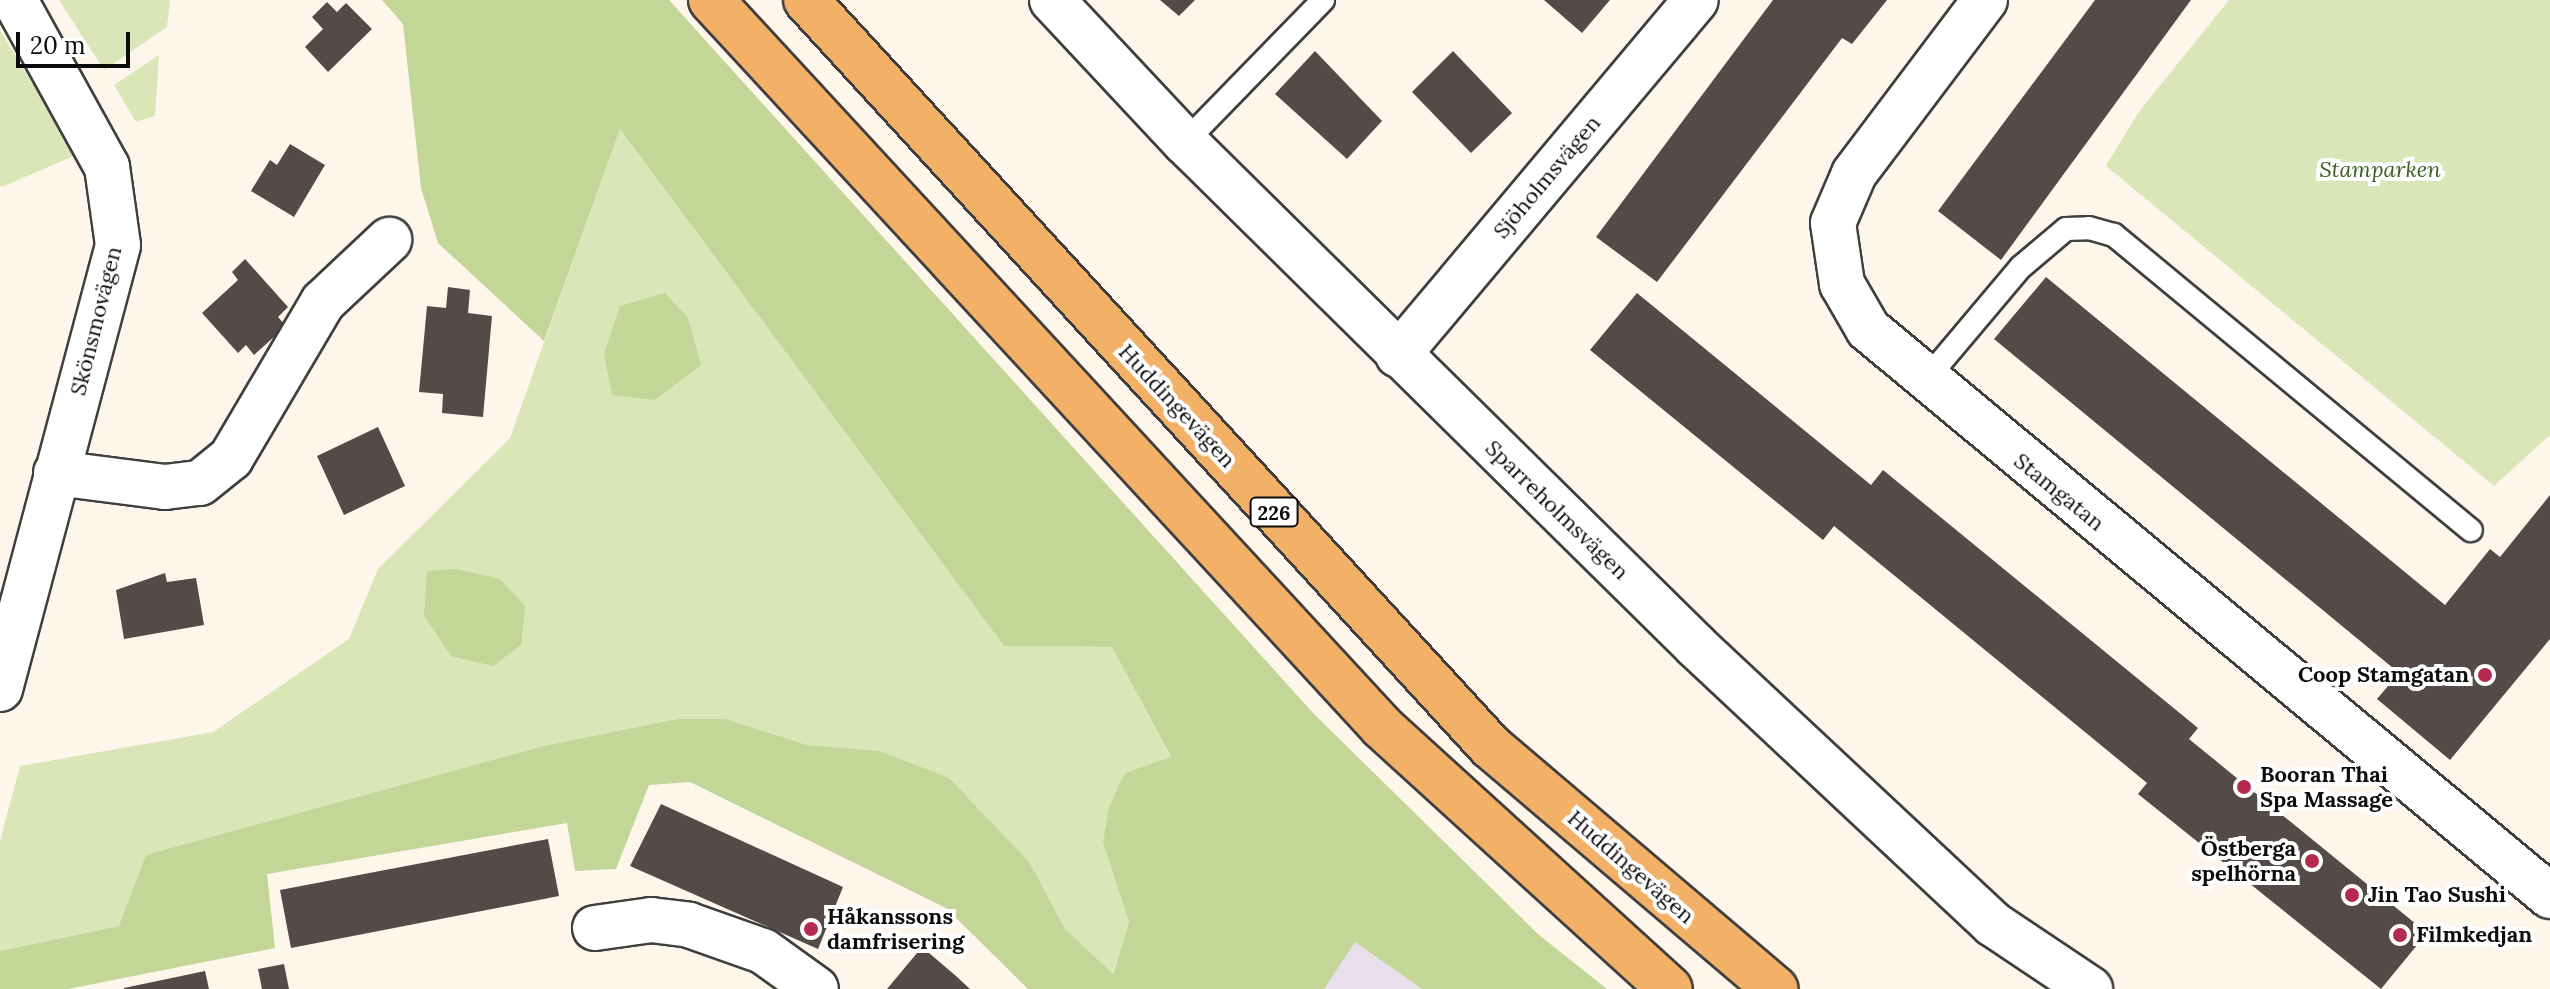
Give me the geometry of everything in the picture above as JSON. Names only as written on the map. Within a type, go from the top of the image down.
[{"type":"main road","points":[[711,0],[1382,727],[1670,989]]},
{"type":"main road","name":"Huddingevägen","points":[[806,0],[1490,746],[1776,989]]},
{"type":"street","name":"Skönsmovägen","points":[[0,689],[118,245],[117,203],[107,167],[15,0]]},
{"type":"street","name":"Sparreholmsvägen","points":[[1052,0],[1185,142],[1398,355],[1993,924],[2090,989]]},
{"type":"street","name":"Sjöholmsvägen","points":[[1398,355],[1696,0]]},
{"type":"street","name":"Stamgatan","points":[[1985,0],[1854,174],[1833,223],[1842,284],[1861,318],[1924,382],[2550,896]]},
{"type":"street","points":[[56,473],[165,487],[200,483],[231,458],[323,302],[389,240]]},
{"type":"street","points":[[595,928],[651,920],[689,925],[763,951],[816,989]]},
{"type":"lane","points":[[1185,142],[1323,0]]},
{"type":"lane","points":[[1924,382],[2021,267],[2066,229],[2089,228],[2136,252],[2471,530]]},
{"type":"shaded area","points":[[1354,941],[1422,989],[1324,989]]},
{"type":"green space","points":[[59,0],[170,0],[167,27],[104,70]]},
{"type":"green space","points":[[382,0],[669,0],[1314,714],[1539,935],[1607,989],[1422,989],[1355,942],[1324,989],[1028,989],[946,908],[690,782],[649,785],[616,869],[575,871],[567,823],[267,874],[275,948],[68,989],[0,989],[0,951],[119,926],[146,855],[544,746],[678,719],[726,719],[807,745],[880,751],[949,778],[1030,863],[1065,929],[1113,974],[1129,922],[1103,843],[1109,807],[1125,773],[1171,757],[1112,647],[1004,646],[620,129],[544,341],[438,243],[421,188],[403,24]]},
{"type":"green space","name":"Stamparken","points":[[2229,0],[2550,0],[2550,435],[2494,486],[2106,166],[2138,113]]},
{"type":"green space","points":[[0,30],[76,155],[4,186],[0,186]]},
{"type":"green space","points":[[159,55],[155,116],[136,122],[114,85]]},
{"type":"green space","points":[[620,129],[1004,646],[1112,647],[1171,758],[1125,773],[1103,843],[1129,922],[1112,975],[1065,929],[1030,863],[880,751],[807,745],[726,719],[678,719],[119,926],[0,951],[0,841],[20,766],[213,732],[349,639],[378,569],[510,438]]},
{"type":"green space","points":[[665,293],[688,318],[701,365],[655,400],[612,395],[604,354],[620,306]]},
{"type":"green space","points":[[457,569],[500,579],[525,606],[521,645],[493,666],[451,656],[424,615],[427,571]]},
{"type":"building","points":[[1160,0],[1195,0],[1179,16]]},
{"type":"building","points":[[1544,0],[1610,0],[1582,33]]},
{"type":"building","points":[[1773,0],[1887,0],[1852,44],[1842,38],[1657,282],[1596,237]]},
{"type":"building","points":[[2095,0],[2191,0],[2001,260],[1938,211]]},
{"type":"building","points":[[327,2],[337,12],[346,3],[372,29],[328,72],[305,47],[323,29],[312,17]]},
{"type":"building","points":[[1315,51],[1382,121],[1347,159],[1275,94]]},
{"type":"building","points":[[1453,51],[1512,113],[1471,153],[1412,92]]},
{"type":"building","points":[[290,144],[325,165],[294,217],[251,191],[270,160],[277,165]]},
{"type":"building","points":[[245,259],[288,307],[278,317],[286,326],[254,355],[246,345],[238,353],[202,313],[238,280],[232,272]]},
{"type":"building","points":[[2046,277],[2445,605],[2490,549],[2500,557],[2550,495],[2550,639],[2450,760],[2377,699],[2399,673],[1994,339]]},
{"type":"building","points":[[448,287],[470,290],[468,313],[492,316],[483,417],[442,413],[443,394],[419,392],[427,306],[446,308]]},
{"type":"building","points":[[1637,293],[1871,485],[1883,470],[2198,728],[2189,739],[2427,933],[2381,989],[2138,794],[2147,783],[1834,526],[1823,540],[1590,350]]},
{"type":"building","points":[[378,427],[405,486],[344,515],[317,456]]},
{"type":"building","points":[[165,573],[167,582],[196,578],[204,625],[124,639],[116,590]]},
{"type":"building","points":[[661,804],[843,887],[818,949],[630,866]]},
{"type":"building","points":[[548,839],[559,896],[291,948],[280,890]]},
{"type":"building","points":[[922,947],[956,976],[970,989],[887,989]]},
{"type":"building","points":[[284,964],[289,989],[262,989],[258,969]]},
{"type":"building","points":[[205,971],[209,989],[124,989],[124,988]]},
{"type":"place","name":"Coop Stamgatan","points":[[2485,675]]},
{"type":"place","name":"Booran Thai Spa Massage","points":[[2244,787]]},
{"type":"place","name":"Östberga spelhörna","points":[[2312,861]]},
{"type":"place","name":"Jin Tao Sushi","points":[[2352,895]]},
{"type":"place","name":"Håkanssons damfrisering","points":[[811,929]]},
{"type":"place","name":"Filmkedjan","points":[[2400,935]]}]
